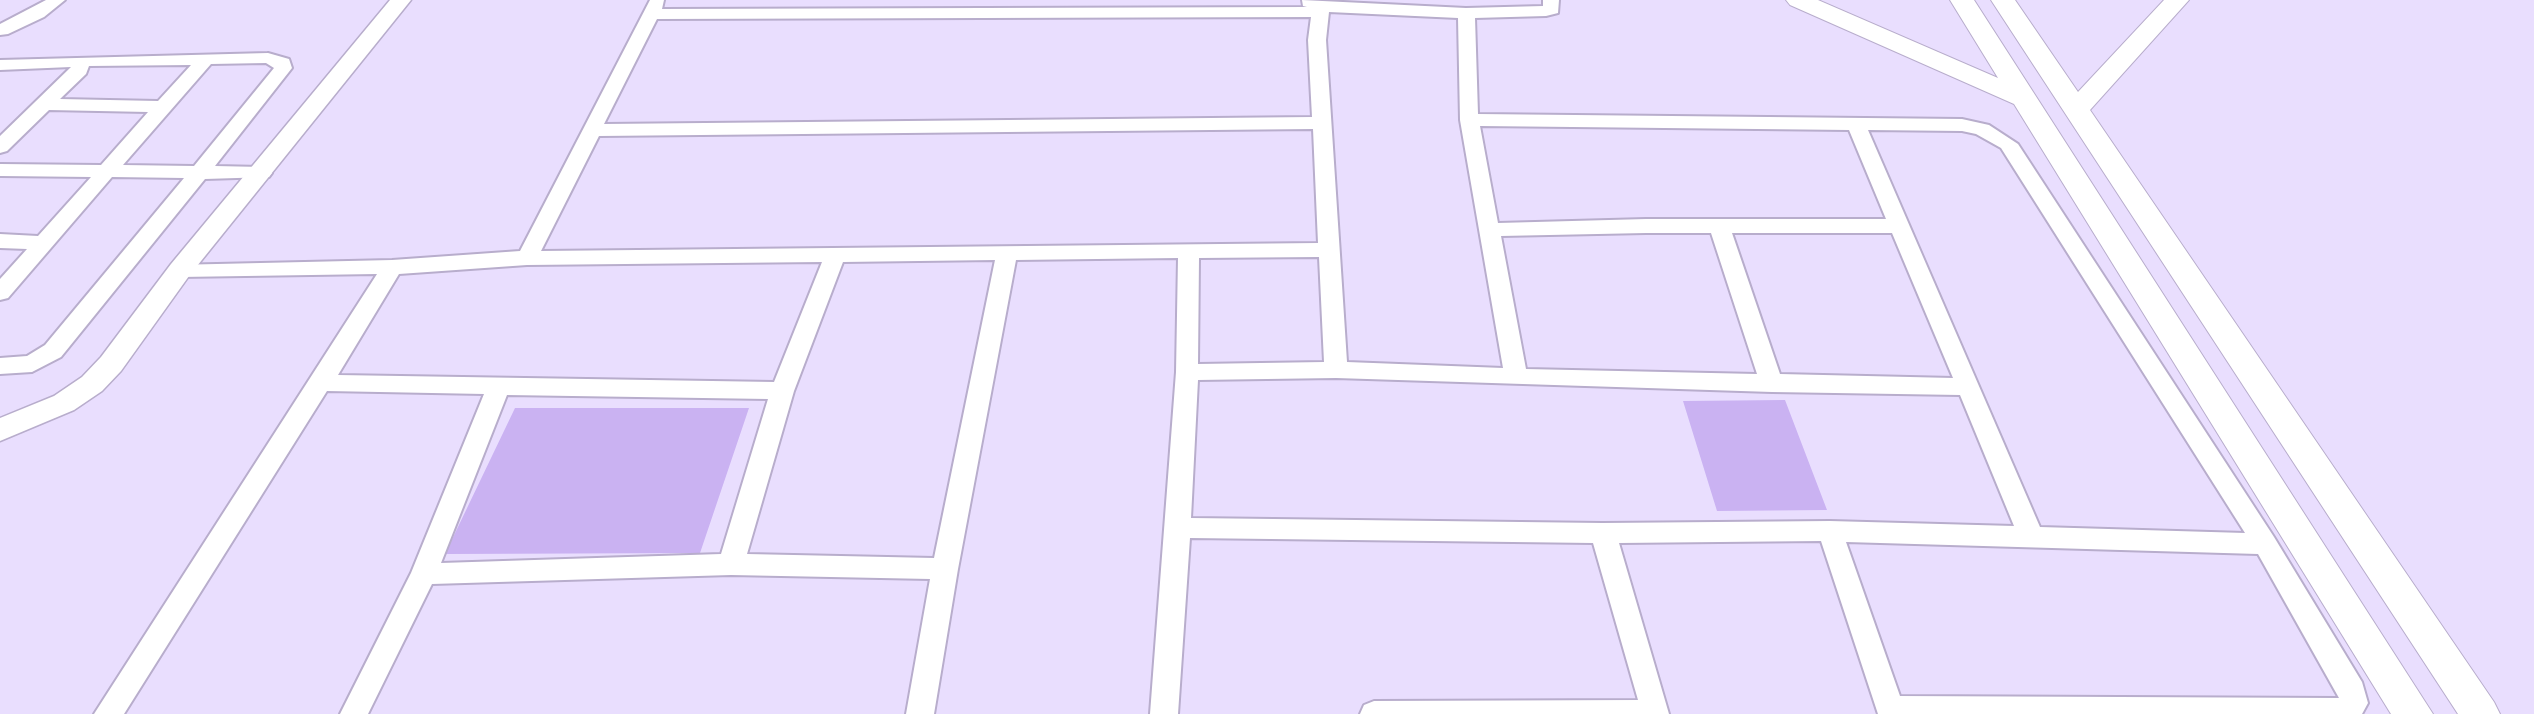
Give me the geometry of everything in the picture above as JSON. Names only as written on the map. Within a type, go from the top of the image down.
[{"type":"main road","points":[[1798,0],[2023,98]]},
{"type":"main road","points":[[1962,0],[2413,714]]},
{"type":"main road","points":[[2003,0],[2480,714]]},
{"type":"main road","points":[[2076,110],[2177,0]]},
{"type":"street","points":[[0,26],[38,14],[57,0]]},
{"type":"street","points":[[0,430],[64,403],[92,384],[132,339],[180,270],[401,0]]},
{"type":"street","points":[[527,258],[655,7],[1315,6],[1466,13],[1546,11],[1552,9],[1551,0]]},
{"type":"street","points":[[1315,6],[1336,370]]},
{"type":"street","points":[[1466,13],[1469,120],[1516,377]]},
{"type":"street","points":[[0,64],[268,58],[283,63],[283,68],[273,82],[62,342],[53,351],[0,381]]},
{"type":"street","points":[[2,287],[206,59]]},
{"type":"street","points":[[0,147],[80,70],[80,62]]},
{"type":"street","points":[[44,104],[163,107]]},
{"type":"street","points":[[1469,120],[1962,125],[1982,129],[2008,144],[2265,544],[2352,691],[2354,703],[2350,709],[1891,711],[1830,531]]},
{"type":"street","points":[[592,130],[1321,123]]},
{"type":"street","points":[[1856,124],[2031,536]]},
{"type":"street","points":[[0,170],[262,172]]},
{"type":"street","points":[[1719,226],[1772,384]]},
{"type":"street","points":[[1489,230],[1899,226]]},
{"type":"street","points":[[0,242],[41,243]]},
{"type":"street","points":[[180,270],[392,267],[527,258],[1328,250]]},
{"type":"street","points":[[1164,714],[1187,372],[1189,251]]},
{"type":"street","points":[[920,714],[945,569],[1007,253]]},
{"type":"street","points":[[731,564],[782,391],[835,255]]},
{"type":"street","points":[[108,714],[321,383],[392,267]]},
{"type":"street","points":[[0,366],[32,364]]},
{"type":"street","points":[[1187,372],[1336,370],[1772,384],[1968,387]]},
{"type":"street","points":[[321,383],[782,391]]},
{"type":"street","points":[[354,714],[424,574],[499,385]]},
{"type":"street","points":[[1178,528],[1603,533],[1830,531],[2265,544]]},
{"type":"street","points":[[1374,714],[1656,713],[1603,533]]},
{"type":"street","points":[[424,574],[731,564],[945,569]]},
{"type":"shaded area","points":[[1785,400],[1827,510],[1717,511],[1683,401]]},
{"type":"shaded area","points":[[515,408],[749,408],[700,553],[445,554]]}]
